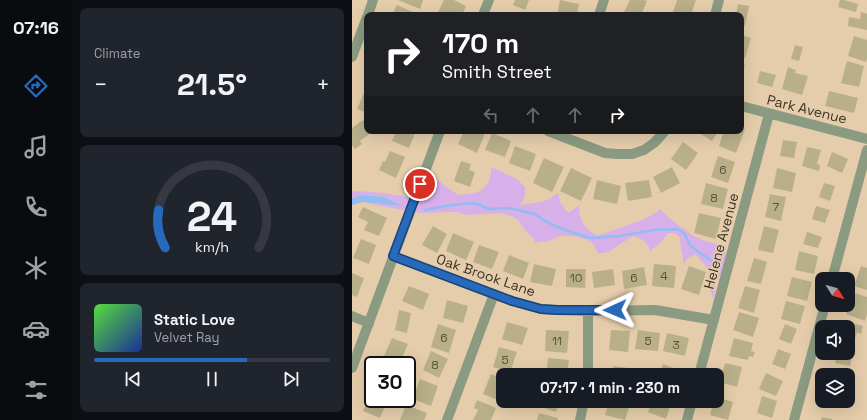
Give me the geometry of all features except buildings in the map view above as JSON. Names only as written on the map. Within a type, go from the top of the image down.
[{"type":"street","points":[[368,12],[373,0]]},
{"type":"street","points":[[484,12],[489,0]]},
{"type":"street","points":[[600,12],[604,0]]},
{"type":"street","points":[[716,12],[719,0]]},
{"type":"street","points":[[352,57],[364,24]]},
{"type":"street","name":"Park Avenue","points":[[744,107],[867,139]]},
{"type":"street","name":"Helene Avenue","points":[[701,368],[768,114]]},
{"type":"street","points":[[352,368],[439,134]]},
{"type":"street","points":[[558,134],[605,152],[632,154],[644,150],[654,143],[662,134]]},
{"type":"street","points":[[834,272],[867,150]]},
{"type":"street","name":"Oak Brook Lane","points":[[393,256],[512,301],[541,309],[588,311],[655,310],[714,320]]},
{"type":"street","points":[[447,420],[494,294]]},
{"type":"street","points":[[588,311],[588,368]]},
{"type":"street","points":[[794,420],[823,312]]},
{"type":"street","points":[[352,316],[369,323]]},
{"type":"street","points":[[580,420],[583,408]]},
{"type":"street","points":[[687,420],[690,408]]},
{"type":"shaded area","points":[[491,167],[517,179],[525,187],[523,201],[520,205],[542,202],[558,193],[561,204],[569,213],[579,205],[583,223],[597,236],[642,220],[660,209],[673,221],[695,236],[703,240],[719,244],[725,250],[726,257],[725,266],[722,273],[715,279],[715,292],[713,299],[708,281],[709,273],[706,266],[695,254],[688,258],[683,265],[679,236],[674,233],[668,233],[661,242],[650,251],[644,241],[633,236],[608,252],[598,254],[592,243],[585,239],[575,237],[561,236],[549,241],[536,243],[518,220],[500,213],[468,215],[455,212],[422,213],[362,202],[401,205],[384,197],[363,195],[352,198],[352,192],[356,191],[383,193],[428,200],[432,183],[431,175],[457,194],[460,195],[478,192],[488,183]]},
{"type":"water","points":[[363,195],[384,197],[403,206],[362,202],[352,205],[352,198]]},
{"type":"waterway","points":[[425,210],[471,203],[489,209],[509,208],[535,214],[543,220],[562,229],[590,238],[619,236],[654,230],[677,229],[684,233],[690,245],[720,266]]},
{"type":"route","points":[[420,184],[393,256],[512,301],[541,309],[588,311],[615,310]]}]
